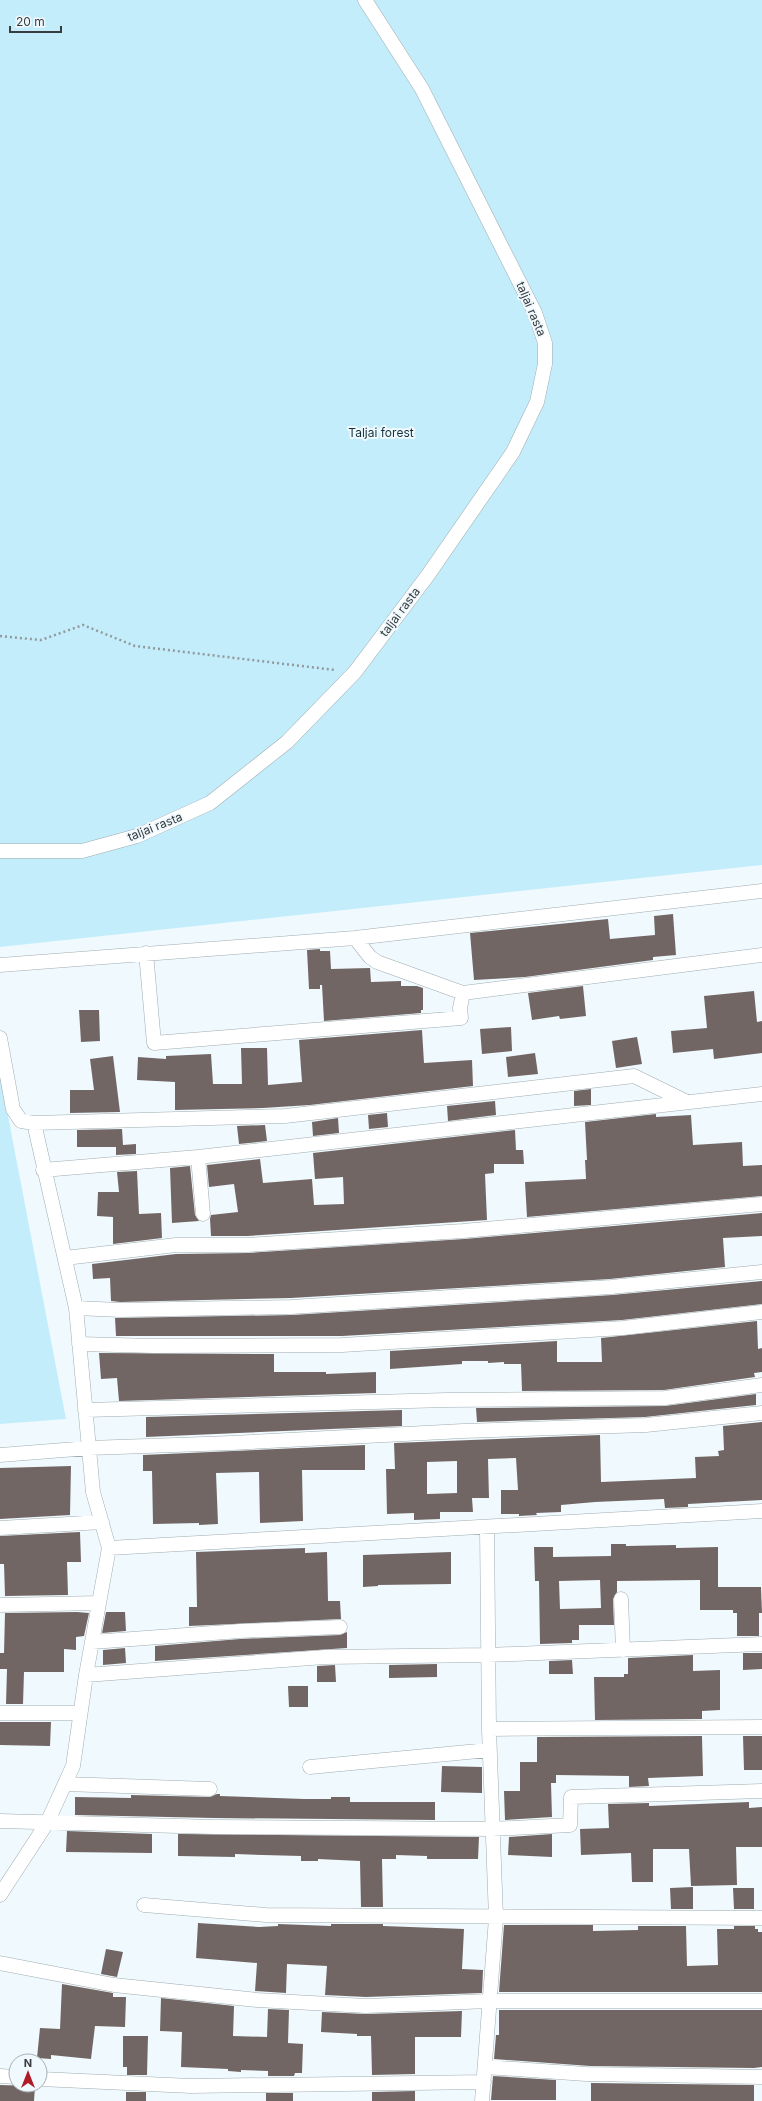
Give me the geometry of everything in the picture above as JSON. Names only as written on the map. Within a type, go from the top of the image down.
[{"type":"street","name":"taljai rasta","points":[[0,851],[82,851],[137,836],[210,803],[287,742],[355,672],[428,575],[513,452],[537,402],[545,364],[545,342],[535,313],[422,89],[365,0]]},
{"type":"street","points":[[0,965],[355,938],[762,891]]},
{"type":"street","points":[[355,938],[370,957],[377,962],[464,993],[762,955]]},
{"type":"street","points":[[146,953],[154,1043],[461,1018],[460,1008],[464,993]]},
{"type":"street","points":[[0,1038],[13,1109],[21,1121],[34,1123],[285,1116],[634,1076],[684,1101]]},
{"type":"street","points":[[43,1170],[198,1157],[684,1101],[762,1094]]},
{"type":"street","points":[[0,1895],[47,1823],[73,1766],[86,1675],[109,1548],[93,1492],[76,1308],[43,1170],[34,1123]]},
{"type":"street","points":[[198,1157],[203,1214]]},
{"type":"street","points":[[65,1258],[176,1245],[247,1245],[464,1231],[762,1204]]},
{"type":"street","points":[[76,1308],[120,1310],[291,1307],[612,1286],[762,1272]]},
{"type":"street","points":[[79,1344],[154,1346],[342,1345],[623,1328],[762,1312]]},
{"type":"street","points":[[85,1410],[447,1400],[665,1398],[762,1385]]},
{"type":"street","points":[[0,1455],[89,1448],[232,1443],[464,1431],[646,1425],[762,1413]]},
{"type":"street","points":[[109,1548],[487,1528],[762,1511]]},
{"type":"street","points":[[0,1528],[102,1522]]},
{"type":"street","points":[[482,2101],[496,1918],[489,1750],[487,1528]]},
{"type":"street","points":[[621,1599],[623,1650]]},
{"type":"street","points":[[0,1605],[99,1603]]},
{"type":"street","points":[[92,1642],[240,1631],[340,1627]]},
{"type":"street","points":[[86,1675],[325,1657],[488,1655],[762,1644]]},
{"type":"street","points":[[0,1712],[80,1713]]},
{"type":"street","points":[[489,1729],[762,1726]]},
{"type":"street","points":[[310,1767],[489,1750]]},
{"type":"street","points":[[65,1784],[210,1789]]},
{"type":"street","points":[[0,1821],[214,1827],[492,1829],[570,1825],[571,1797],[762,1791]]},
{"type":"street","points":[[144,1905],[266,1915],[496,1918],[762,1918]]},
{"type":"street","points":[[0,1963],[114,1985],[257,2000],[366,2006],[490,2001],[762,2001]]},
{"type":"street","points":[[485,2067],[586,2074],[762,2077]]},
{"type":"street","points":[[48,2079],[191,2086],[484,2082]]},
{"type":"path","points":[[0,636],[41,640],[83,625],[135,646],[355,672]]},
{"type":"green space","name":"Taljai forest","points":[[0,0],[762,0],[762,865],[0,947]]},
{"type":"green space","points":[[0,1074],[66,1419],[0,1424]]},
{"type":"building","points":[[673,914],[676,955],[653,957],[653,960],[525,977],[474,980],[470,933],[608,919],[610,939],[655,935],[654,916]]},
{"type":"building","points":[[320,949],[320,951],[330,951],[331,969],[370,968],[371,982],[401,981],[401,986],[417,986],[423,988],[423,1010],[421,1010],[421,1013],[324,1021],[322,985],[320,985],[320,989],[309,989],[307,950]]},
{"type":"building","points":[[583,986],[586,1016],[560,1019],[559,1016],[532,1020],[528,993]]},
{"type":"building","points":[[754,991],[757,1022],[762,1021],[762,1053],[714,1059],[713,1049],[673,1053],[671,1031],[707,1028],[704,996]]},
{"type":"building","points":[[79,1010],[99,1010],[100,1041],[81,1042]]},
{"type":"building","points":[[511,1027],[512,1051],[482,1054],[480,1029]]},
{"type":"building","points":[[422,1030],[424,1063],[472,1060],[473,1086],[310,1105],[263,1108],[175,1110],[175,1082],[137,1080],[138,1057],[166,1059],[166,1056],[211,1054],[213,1084],[242,1084],[241,1048],[267,1048],[268,1085],[302,1082],[299,1040]]},
{"type":"building","points":[[637,1037],[642,1064],[616,1068],[612,1041]]},
{"type":"building","points":[[535,1053],[538,1074],[508,1077],[506,1057]]},
{"type":"building","points":[[113,1056],[120,1112],[70,1113],[70,1090],[94,1090],[90,1059]]},
{"type":"building","points":[[591,1089],[591,1105],[574,1106],[574,1091]]},
{"type":"building","points":[[495,1101],[496,1115],[448,1121],[447,1106]]},
{"type":"building","points":[[387,1113],[388,1127],[369,1129],[368,1115]]},
{"type":"building","points":[[656,1114],[656,1117],[691,1115],[693,1145],[742,1142],[743,1166],[762,1165],[762,1196],[527,1217],[525,1182],[586,1179],[585,1160],[587,1160],[585,1122]]},
{"type":"building","points":[[338,1118],[339,1133],[313,1136],[312,1122]]},
{"type":"building","points":[[265,1125],[267,1141],[239,1144],[237,1126]]},
{"type":"building","points":[[122,1129],[123,1145],[136,1144],[136,1154],[116,1155],[116,1147],[77,1147],[77,1130]]},
{"type":"building","points":[[515,1130],[516,1150],[523,1150],[524,1164],[494,1164],[494,1173],[485,1174],[487,1220],[247,1236],[211,1236],[211,1215],[238,1212],[234,1184],[209,1187],[207,1165],[260,1159],[263,1183],[312,1179],[314,1205],[344,1204],[343,1177],[315,1179],[313,1153]]},
{"type":"building","points":[[190,1166],[195,1215],[199,1221],[172,1223],[170,1168]]},
{"type":"building","points":[[137,1171],[139,1214],[161,1213],[162,1238],[113,1244],[113,1217],[97,1216],[98,1192],[119,1192],[117,1172]]},
{"type":"building","points":[[762,1213],[762,1236],[723,1238],[725,1267],[610,1279],[291,1298],[120,1302],[111,1301],[110,1278],[93,1279],[92,1264],[176,1254],[248,1253],[464,1239]]},
{"type":"building","points":[[762,1281],[762,1304],[622,1320],[342,1336],[116,1336],[115,1318],[292,1315],[612,1295]]},
{"type":"building","points":[[757,1321],[758,1349],[762,1348],[762,1372],[754,1373],[755,1377],[664,1390],[522,1391],[521,1364],[504,1364],[504,1362],[488,1363],[488,1361],[462,1361],[462,1364],[390,1369],[390,1351],[557,1341],[557,1362],[602,1362],[601,1338]]},
{"type":"building","points":[[99,1353],[274,1354],[274,1372],[326,1372],[326,1374],[376,1372],[376,1393],[119,1401],[117,1378],[101,1379]]},
{"type":"building","points":[[756,1394],[756,1405],[645,1417],[477,1422],[476,1408],[665,1406]]},
{"type":"building","points":[[402,1410],[402,1426],[146,1437],[146,1417]]},
{"type":"building","points":[[762,1422],[762,1500],[688,1504],[688,1507],[665,1508],[664,1499],[595,1502],[561,1505],[561,1512],[536,1513],[537,1515],[519,1516],[519,1514],[501,1514],[501,1490],[518,1490],[516,1458],[488,1459],[489,1498],[472,1498],[473,1512],[440,1512],[440,1519],[414,1520],[414,1513],[387,1514],[386,1469],[395,1469],[394,1443],[600,1435],[601,1482],[696,1478],[695,1457],[719,1456],[718,1451],[724,1450],[723,1426]],"holes":[[[457,1461],[457,1493],[427,1494],[427,1462]]]},
{"type":"building","points":[[365,1445],[365,1470],[302,1470],[303,1521],[260,1523],[259,1472],[216,1473],[218,1524],[153,1524],[152,1471],[143,1471],[143,1455]]},
{"type":"building","points":[[71,1466],[70,1515],[0,1519],[0,1468]]},
{"type":"building","points":[[80,1532],[81,1562],[67,1562],[68,1595],[5,1596],[4,1564],[0,1564],[0,1536]]},
{"type":"building","points":[[611,1544],[626,1544],[626,1546],[676,1545],[676,1548],[718,1547],[718,1587],[761,1587],[762,1613],[759,1613],[759,1636],[737,1636],[737,1613],[733,1613],[733,1610],[700,1610],[700,1580],[617,1581],[617,1592],[613,1599],[614,1625],[579,1625],[579,1640],[572,1640],[572,1643],[540,1644],[539,1581],[535,1581],[534,1547],[553,1547],[553,1557],[611,1556]],"holes":[[[600,1580],[601,1608],[560,1609],[559,1581]]]},
{"type":"building","points":[[305,1548],[305,1553],[327,1552],[328,1601],[340,1601],[341,1619],[189,1626],[189,1607],[197,1607],[196,1552]]},
{"type":"building","points":[[451,1552],[451,1584],[378,1585],[363,1587],[363,1555]]},
{"type":"building","points":[[106,1612],[125,1612],[126,1631],[102,1633]]},
{"type":"building","points":[[5,1613],[89,1613],[84,1636],[76,1637],[76,1650],[64,1649],[64,1672],[24,1672],[23,1704],[6,1704],[7,1669],[0,1669],[0,1653],[4,1653]]},
{"type":"building","points":[[347,1632],[347,1648],[155,1661],[155,1646],[240,1639],[340,1635]]},
{"type":"building","points":[[125,1648],[126,1663],[103,1665],[103,1650]]},
{"type":"building","points":[[743,1653],[762,1653],[762,1669],[743,1670]]},
{"type":"building","points":[[693,1655],[693,1671],[720,1670],[720,1710],[702,1711],[702,1719],[595,1720],[594,1677],[624,1677],[624,1674],[628,1674],[628,1658]]},
{"type":"building","points":[[572,1660],[573,1674],[549,1674],[549,1661]]},
{"type":"building","points":[[437,1664],[437,1677],[389,1678],[389,1665]]},
{"type":"building","points":[[335,1665],[336,1682],[317,1682],[317,1666]]},
{"type":"building","points":[[288,1686],[308,1686],[308,1707],[289,1707]]},
{"type":"building","points":[[0,1722],[51,1722],[50,1746],[0,1745]]},
{"type":"building","points":[[702,1736],[703,1776],[648,1778],[649,1786],[629,1787],[629,1776],[556,1775],[556,1783],[551,1783],[552,1817],[505,1820],[504,1791],[520,1791],[520,1762],[537,1762],[537,1737]]},
{"type":"building","points":[[743,1736],[762,1736],[762,1770],[744,1770]]},
{"type":"building","points":[[442,1766],[482,1767],[482,1793],[441,1792]]},
{"type":"building","points":[[220,1794],[220,1796],[304,1799],[350,1797],[350,1802],[435,1802],[435,1820],[75,1815],[75,1797],[131,1798],[131,1795],[210,1797]]},
{"type":"building","points":[[749,1802],[749,1808],[762,1807],[762,1847],[736,1847],[737,1885],[691,1886],[689,1849],[653,1849],[653,1882],[632,1882],[631,1853],[581,1855],[580,1829],[609,1828],[608,1804],[649,1803],[649,1806]]},
{"type":"building","points":[[67,1831],[152,1834],[152,1853],[66,1852]]},
{"type":"building","points":[[178,1834],[479,1837],[478,1859],[427,1859],[427,1856],[396,1855],[396,1859],[382,1859],[383,1907],[361,1907],[360,1861],[318,1859],[318,1861],[301,1861],[301,1856],[235,1854],[235,1857],[178,1856]]},
{"type":"building","points":[[552,1834],[552,1857],[508,1855],[509,1837]]},
{"type":"building","points":[[693,1887],[693,1909],[671,1909],[670,1888]]},
{"type":"building","points":[[733,1888],[754,1888],[754,1909],[734,1909]]},
{"type":"building","points":[[198,1923],[259,1927],[278,1926],[278,1924],[331,1926],[331,1924],[383,1924],[383,1926],[464,1929],[462,1969],[483,1970],[482,1993],[366,1997],[325,1995],[327,1966],[287,1964],[286,1993],[255,1991],[257,1963],[196,1958]]},
{"type":"building","points":[[504,1925],[593,1925],[593,1931],[638,1930],[638,1926],[686,1926],[687,1966],[718,1965],[717,1929],[734,1929],[734,1926],[755,1926],[755,1929],[758,1929],[758,1932],[762,1932],[762,1992],[499,1992]]},
{"type":"building","points":[[106,1949],[123,1952],[117,1977],[101,1974]]},
{"type":"building","points":[[62,1984],[113,1993],[113,1997],[126,1997],[125,2027],[95,2026],[91,2059],[51,2055],[51,2059],[48,2059],[48,2053],[38,2053],[40,2028],[60,2029]]},
{"type":"building","points":[[161,1998],[234,2006],[233,2036],[267,2037],[268,2009],[289,2010],[288,2043],[303,2044],[302,2073],[295,2073],[294,2076],[268,2076],[268,2071],[241,2070],[241,2072],[228,2071],[228,2069],[181,2067],[182,2032],[160,2031]]},
{"type":"building","points":[[499,2010],[762,2010],[762,2067],[590,2066],[494,2059],[496,2035],[499,2035]]},
{"type":"building","points":[[462,2011],[461,2037],[415,2037],[415,2074],[372,2075],[371,2036],[321,2032],[322,2012],[366,2014]]},
{"type":"building","points":[[123,2036],[148,2036],[147,2075],[127,2075],[127,2067],[123,2067]]},
{"type":"building","points":[[493,2076],[556,2080],[556,2100],[491,2100]]},
{"type":"building","points":[[591,2083],[754,2085],[754,2101],[591,2101]]},
{"type":"building","points":[[0,2085],[8,2085],[8,2093],[35,2093],[34,2101],[0,2101]]},
{"type":"building","points":[[415,2091],[415,2101],[372,2101],[372,2092]]},
{"type":"building","points":[[126,2092],[146,2092],[146,2101],[126,2101]]},
{"type":"building","points":[[266,2093],[293,2093],[293,2101],[266,2101]]}]
